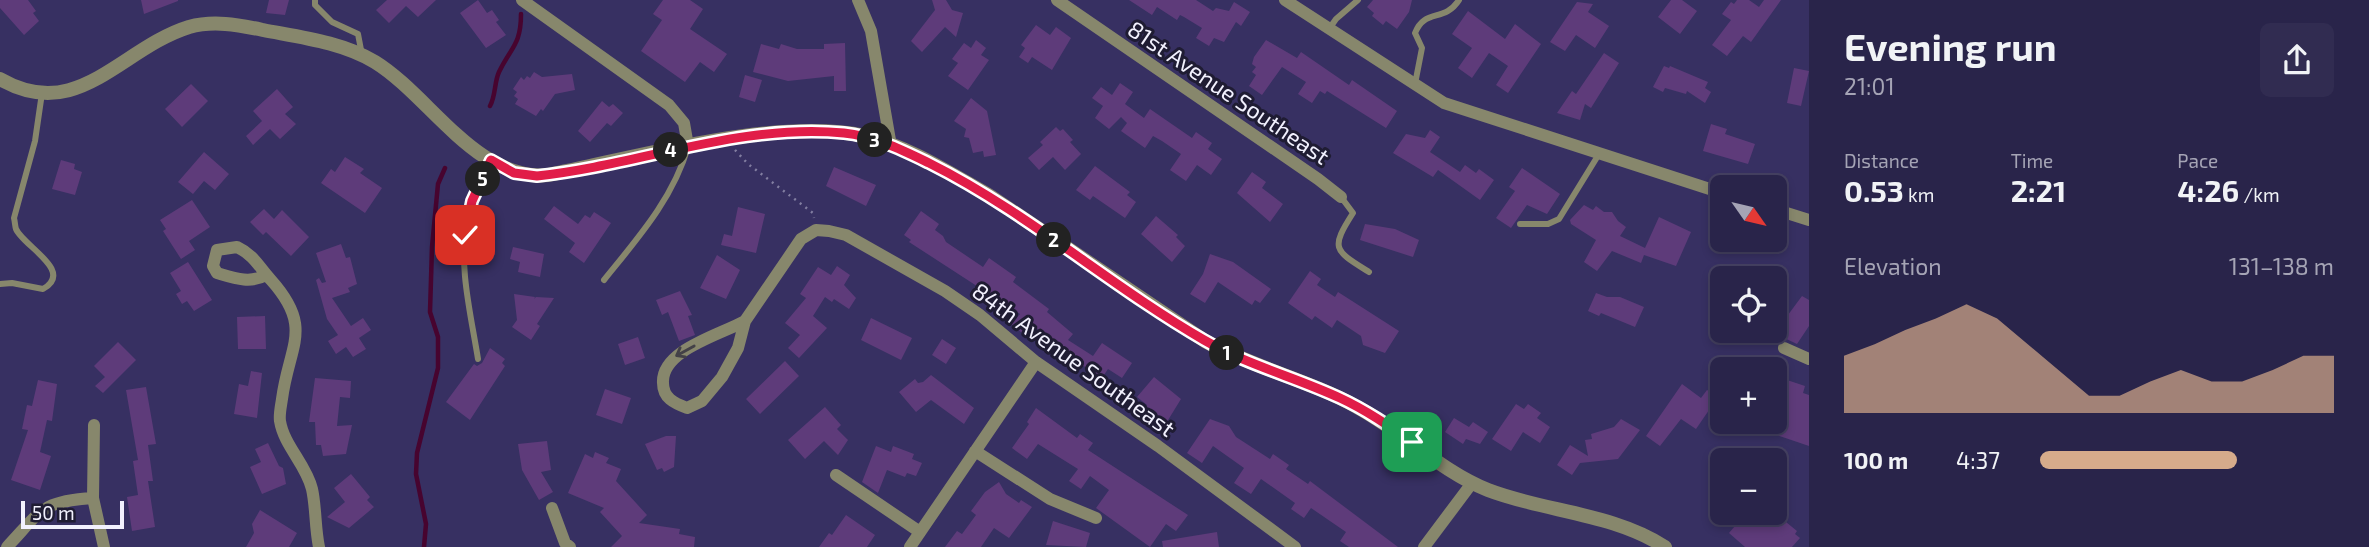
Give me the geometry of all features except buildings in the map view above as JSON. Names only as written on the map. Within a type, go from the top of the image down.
[{"type":"street","points":[[522,0],[543,6],[668,105],[684,123],[688,146]]},
{"type":"street","points":[[858,0],[871,31],[891,146]]},
{"type":"street","name":"81st Avenue Southeast","points":[[1056,0],[1318,178],[1341,197]]},
{"type":"street","points":[[1285,0],[1415,86],[1465,111],[1710,189]]},
{"type":"street","points":[[0,79],[25,90],[58,93],[90,84],[174,33],[209,24],[227,24],[302,38],[362,55],[394,76],[429,110],[491,160],[514,173],[537,176],[763,134],[815,131],[867,137],[954,176],[989,196],[1205,341],[1355,405],[1472,483],[1523,501],[1609,523],[1636,532],[1665,547]]},
{"type":"street","points":[[1787,213],[1809,220]]},
{"type":"street","name":"84th Avenue Southeast","points":[[745,321],[801,239],[816,230],[846,235],[945,291],[980,315],[1036,362],[1158,446],[1295,547]]},
{"type":"street","points":[[266,275],[288,298],[296,320],[296,340],[280,419],[286,440],[303,467],[312,489],[319,547]]},
{"type":"street","points":[[745,321],[738,348],[722,377],[702,401],[687,408],[672,403],[663,390],[662,375],[669,360],[745,321]]},
{"type":"street","points":[[1784,348],[1809,359]]},
{"type":"street","points":[[910,547],[1036,362]]},
{"type":"street","points":[[94,425],[93,498],[104,547]]},
{"type":"street","points":[[975,451],[1050,499],[1096,518]]},
{"type":"street","points":[[836,475],[920,532]]},
{"type":"street","points":[[1424,547],[1472,483]]},
{"type":"street","points":[[7,547],[48,505],[64,500],[93,498]]},
{"type":"street","points":[[552,508],[565,543],[570,547]]},
{"type":"lane","points":[[315,0],[315,5],[332,22],[358,34],[362,55]]},
{"type":"lane","points":[[1329,29],[1357,0]]},
{"type":"lane","points":[[1415,86],[1422,48],[1415,33],[1419,23],[1427,17],[1447,14],[1459,0]]},
{"type":"lane","points":[[0,284],[43,289],[50,285],[53,278],[50,263],[21,236],[16,229],[15,218],[35,141],[42,93]]},
{"type":"lane","points":[[604,280],[664,202],[680,174],[688,146]]},
{"type":"lane","points":[[1520,224],[1548,224],[1559,219],[1599,154]]},
{"type":"lane","points":[[478,359],[466,271],[465,235],[472,201],[491,160]]},
{"type":"lane","points":[[1341,197],[1353,213],[1338,236],[1337,245],[1346,257],[1369,272]]},
{"type":"path","points":[[737,152],[748,164],[813,213]]},
{"type":"waterway","points":[[490,106],[499,72],[517,39],[521,14]]},
{"type":"waterway","points":[[424,547],[426,524],[416,474],[417,453],[438,368],[438,337],[430,312],[432,247],[438,184],[445,168]]},
{"type":"route","points":[[465,235],[472,201],[491,160],[514,173],[537,176],[763,134],[815,131],[867,137],[918,158],[989,196],[1205,341],[1250,363],[1339,397],[1371,414],[1412,442]]}]
